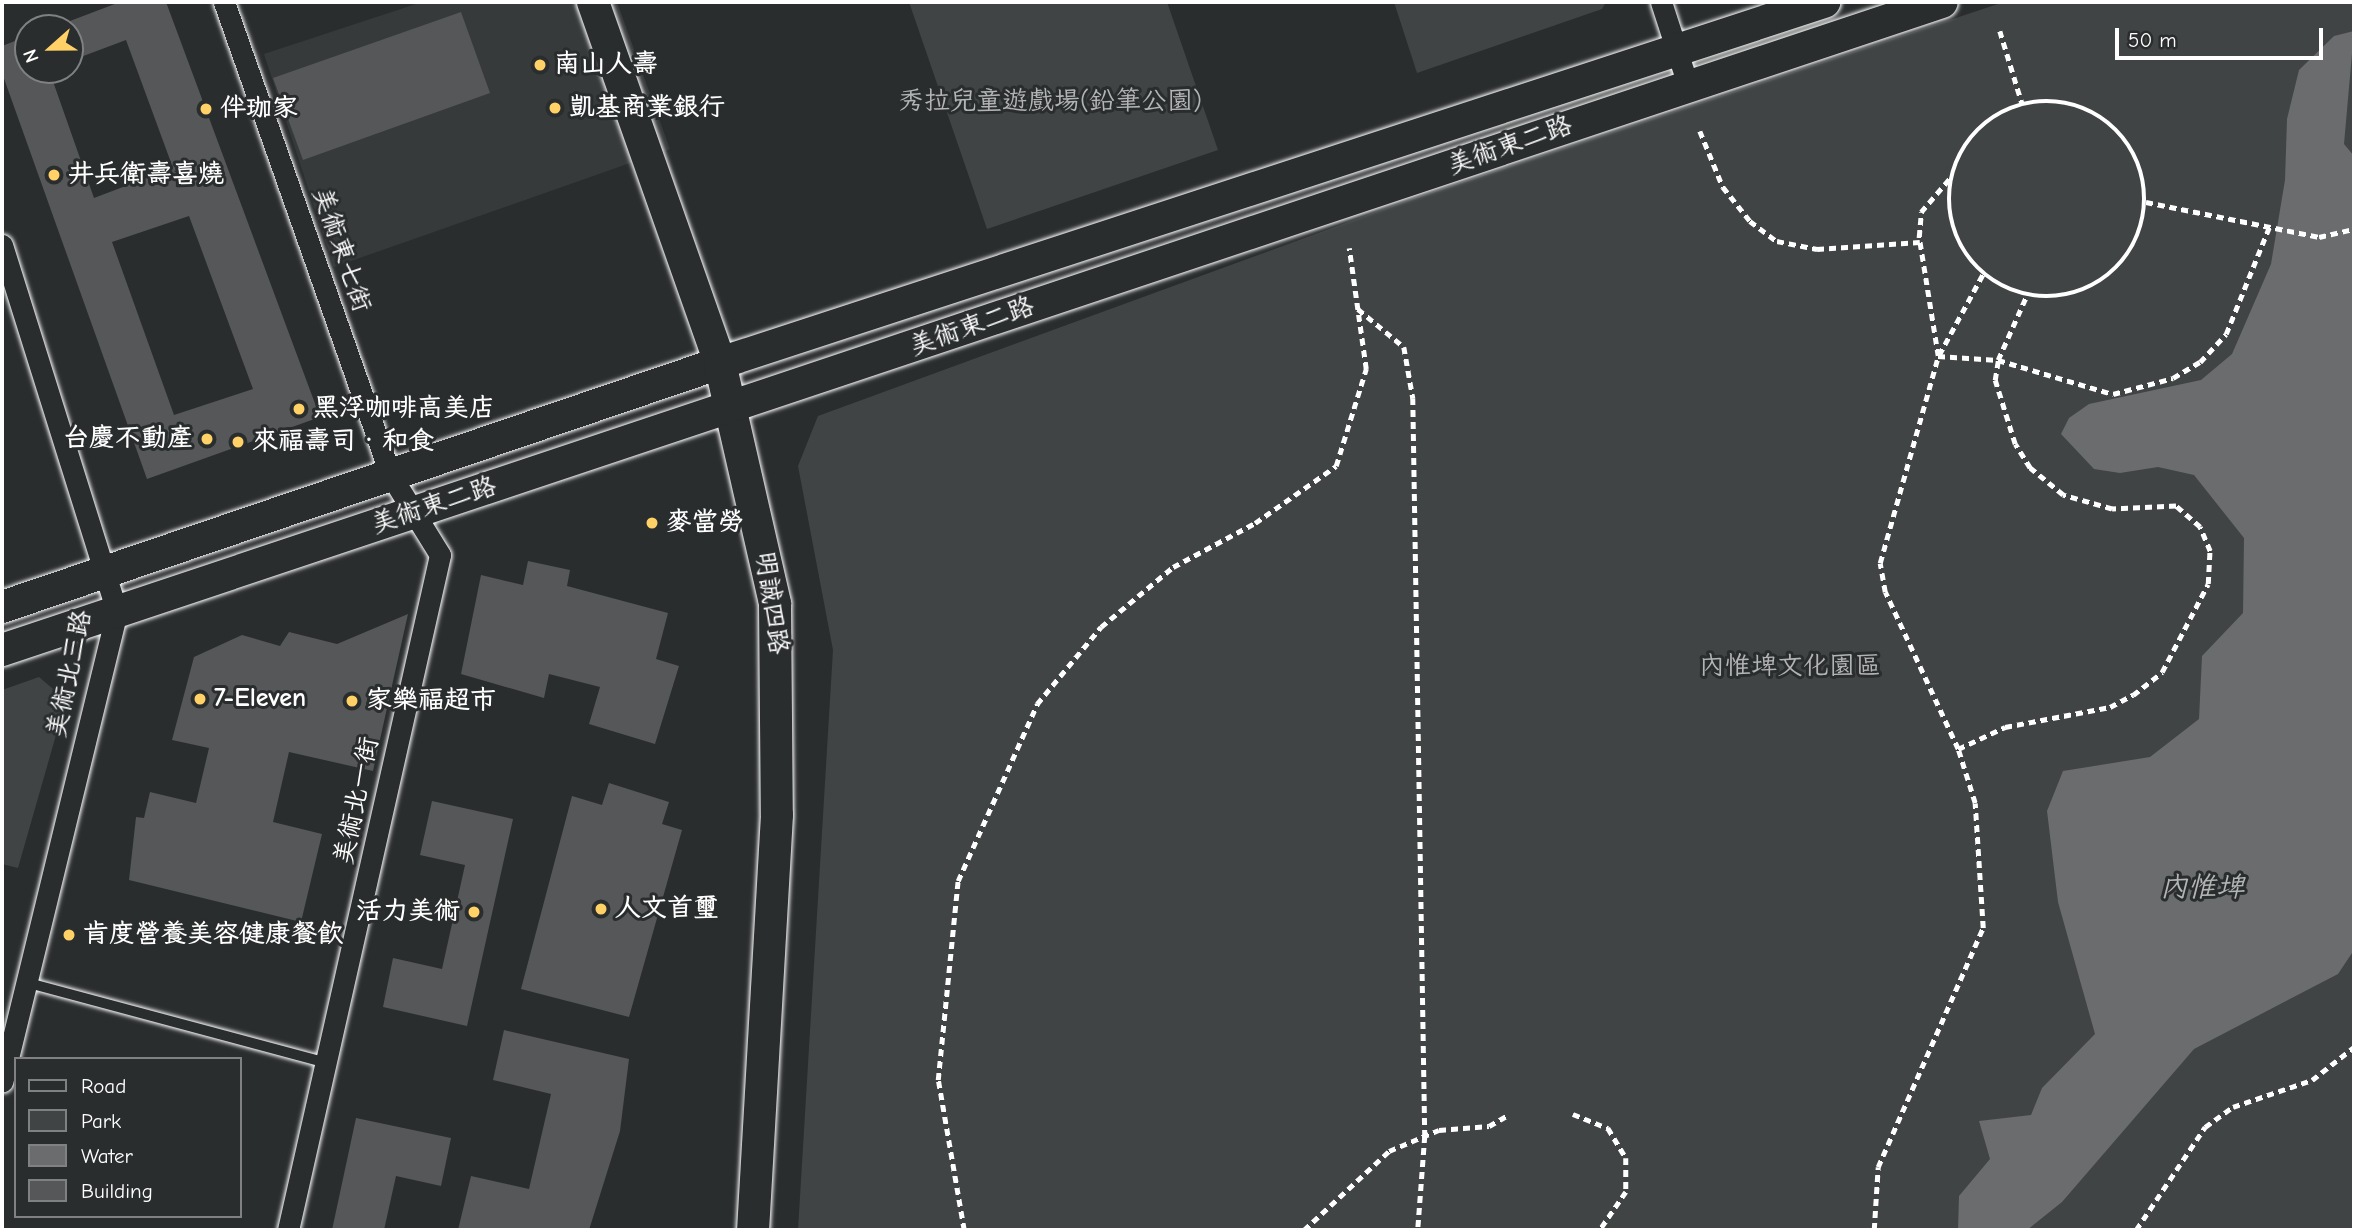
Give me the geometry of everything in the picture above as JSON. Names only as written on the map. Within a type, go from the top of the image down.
[{"type":"street","name":"美術東七街","points":[[224,2],[390,474],[416,511]]},
{"type":"street","name":"明誠四路","points":[[593,2],[720,363],[775,604],[781,682],[752,1230]]},
{"type":"street","points":[[1661,2],[1688,85]]},
{"type":"street","name":"美術東二路","points":[[2,607],[720,363],[1824,2]]},
{"type":"street","name":"美術東二路","points":[[2,650],[1942,2]]},
{"type":"street","name":"美術北三路","points":[[2,246],[117,611],[2,1081]]},
{"type":"street","name":"美術北一街","points":[[288,1230],[328,1063],[440,555],[416,511]]},
{"type":"lane","points":[[25,982],[328,1063]]},
{"type":"path","points":[[2000,31],[2022,103]]},
{"type":"path","points":[[1938,356],[1920,242],[1921,212],[1951,177],[1976,130],[2022,103],[2082,107],[2109,122],[2143,172],[2146,202],[2141,231],[2108,278],[2083,292],[2026,297],[1984,274],[1956,239],[1949,208],[1951,177]]},
{"type":"path","points":[[1700,131],[1723,187],[1750,221],[1777,241],[1818,249],[1920,242]]},
{"type":"path","points":[[2146,202],[2319,237],[2354,229]]},
{"type":"path","points":[[1938,356],[1998,360],[2113,394],[2173,378],[2200,362],[2226,334],[2270,225]]},
{"type":"path","points":[[964,1230],[939,1080],[942,996],[958,881],[1037,704],[1101,627],[1173,568],[1255,523],[1336,466],[1366,369],[1349,248]]},
{"type":"path","points":[[1874,1230],[1882,1156],[1983,928],[1977,816],[1958,749],[1885,592],[1880,563],[1938,356],[1984,274]]},
{"type":"path","points":[[1958,749],[2005,727],[2110,707],[2133,695],[2162,672],[2208,584],[2210,551],[2200,527],[2176,506],[2112,509],[2063,495],[2030,468],[2015,444],[1995,380],[1998,360],[2026,297]]},
{"type":"path","points":[[1358,308],[1404,347],[1413,398],[1425,1136],[1418,1230]]},
{"type":"path","points":[[2136,1230],[2205,1127],[2233,1107],[2312,1080],[2354,1047]]},
{"type":"path","points":[[1573,1114],[1608,1128],[1626,1158],[1626,1192],[1600,1230]]},
{"type":"path","points":[[1304,1230],[1389,1151],[1425,1136],[1489,1126],[1506,1116]]},
{"type":"shaded area","points":[[422,2],[617,2],[670,149],[334,267],[264,54]]},
{"type":"green space","name":"秀拉兒童遊戲場(鉛筆公園)","points":[[909,2],[1167,2],[1218,150],[987,229]]},
{"type":"green space","points":[[1394,2],[1606,2],[1602,9],[1417,73]]},
{"type":"green space","name":"內惟埤文化園區","points":[[2004,2],[2354,2],[2354,1230],[798,1230],[833,650],[798,466],[818,416],[1414,198]]},
{"type":"green space","points":[[39,677],[66,700],[18,868],[2,864],[2,690]]},
{"type":"water","name":"內惟埤","points":[[2354,31],[2344,144],[2354,156],[2354,950],[2338,974],[2194,1049],[2062,1202],[2027,1230],[1958,1230],[1959,1196],[1990,1159],[1979,1121],[2031,1115],[2042,1088],[2095,1034],[2058,902],[2047,811],[2063,771],[2150,757],[2199,719],[2202,656],[2243,613],[2244,538],[2194,475],[2158,467],[2120,473],[2094,469],[2061,434],[2069,418],[2089,404],[2201,380],[2232,354],[2271,264],[2285,180],[2287,119],[2299,70],[2334,36]]},
{"type":"building","points":[[120,2],[166,2],[320,417],[147,479],[2,73],[2,46],[14,41],[14,84],[54,84],[94,198],[173,168],[126,40],[84,56],[84,16]],"holes":[[[189,216],[253,389],[174,415],[112,242]]]},
{"type":"building","points":[[461,12],[490,93],[303,160],[273,78]]},
{"type":"building","points":[[528,561],[570,570],[567,586],[668,613],[656,659],[679,666],[655,744],[589,724],[600,687],[549,674],[544,698],[461,674],[481,575],[523,585]]},
{"type":"building","points":[[408,614],[373,771],[289,752],[273,822],[322,834],[301,922],[129,880],[136,817],[144,818],[150,792],[196,803],[209,748],[172,740],[194,657],[242,635],[280,646],[289,632],[337,644]]},
{"type":"building","name":"人文首璽","points":[[609,783],[669,802],[662,824],[682,830],[629,1017],[521,989],[572,796],[602,805]]},
{"type":"building","name":"活力美術","points":[[432,801],[513,819],[467,1026],[383,1007],[393,958],[442,969],[465,865],[420,855]]},
{"type":"building","points":[[504,1030],[629,1059],[620,1131],[589,1230],[458,1230],[471,1176],[529,1189],[551,1094],[493,1080]]},
{"type":"building","points":[[356,1118],[451,1138],[441,1186],[396,1176],[384,1230],[332,1230]]},
{"type":"place","name":"南山人壽","points":[[540,65]]},
{"type":"place","name":"凱基商業銀行","points":[[555,108]]},
{"type":"place","name":"伴珈家","points":[[206,109]]},
{"type":"place","name":"井兵衛壽喜燒","points":[[54,175]]},
{"type":"place","name":"黑浮咖啡高美店","points":[[299,409]]},
{"type":"place","name":"台慶不動產","points":[[207,439]]},
{"type":"place","name":"來福壽司‧和食","points":[[238,442]]},
{"type":"place","name":"麥當勞","points":[[652,523]]},
{"type":"place","name":"7-Eleven","points":[[200,699]]},
{"type":"place","name":"家樂福超市","points":[[352,701]]},
{"type":"place","name":"人文首璽","points":[[601,909]]},
{"type":"place","name":"活力美術","points":[[474,912]]},
{"type":"place","name":"肯度營養美容健康餐飲","points":[[69,935]]}]
